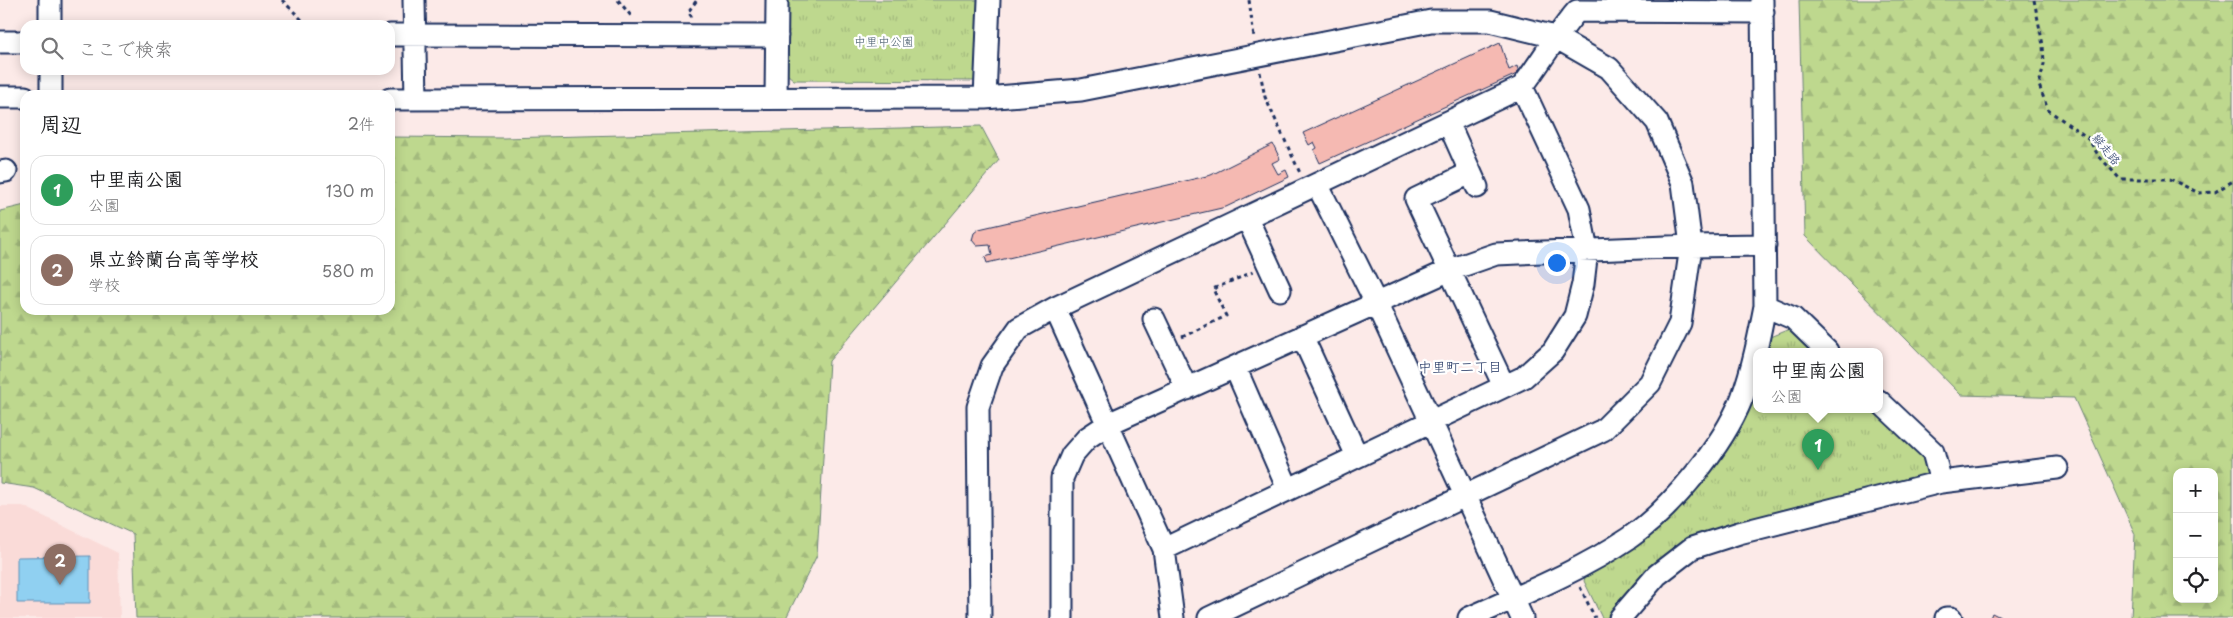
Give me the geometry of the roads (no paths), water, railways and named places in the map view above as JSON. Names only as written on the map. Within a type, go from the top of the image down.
[{"type":"street","points":[[50,0],[50,20]]},
{"type":"street","points":[[414,0],[416,99]]},
{"type":"street","points":[[776,98],[777,0]]},
{"type":"street","points":[[985,98],[989,0]]},
{"type":"street","points":[[980,618],[978,407],[992,366],[1019,328],[1055,308],[1522,87],[1544,58],[1555,37],[1577,11],[1762,6],[1765,306],[1757,348]]},
{"type":"street","points":[[395,99],[985,98],[1081,90],[1431,22],[1490,21],[1555,37],[1609,68],[1658,122],[1683,183],[1691,246],[1680,323],[1650,383],[1603,430],[1209,618]]},
{"type":"street","points":[[395,35],[776,36]]},
{"type":"street","points":[[0,42],[20,42]]},
{"type":"street","points":[[51,75],[51,90]]},
{"type":"street","points":[[1164,548],[1524,377],[1554,352],[1575,316],[1583,284],[1587,250],[1579,209],[1522,87]]},
{"type":"street","points":[[0,97],[20,97]]},
{"type":"street","points":[[1448,122],[1473,180],[1416,199],[1504,386]]},
{"type":"street","points":[[1317,184],[1376,303],[1522,618]]},
{"type":"street","points":[[1246,218],[1280,290]]},
{"type":"street","points":[[1062,618],[1062,478],[1072,455],[1087,438],[1108,424],[1450,270],[1496,254],[1765,245]]},
{"type":"street","points":[[1765,306],[1793,318],[1825,348]]},
{"type":"street","points":[[1055,308],[1164,548],[1173,618]]},
{"type":"street","points":[[1154,319],[1187,389]]},
{"type":"street","points":[[1302,336],[1357,456]]},
{"type":"street","points":[[1469,618],[1572,571],[1629,538],[1670,504],[1716,445],[1741,400],[1753,364]]},
{"type":"street","points":[[1235,367],[1288,489]]},
{"type":"street","points":[[1883,405],[1933,452],[1941,482]]},
{"type":"street","points":[[1620,618],[1656,575],[1692,548],[1739,533],[1941,482],[2057,468]]},
{"type":"street","points":[[1946,618],[1951,618]]},
{"type":"water","points":[[90,556],[90,603],[17,603],[17,557]]},
{"type":"place","name":"中里南公園","points":[[1818,470]]},
{"type":"place","name":"県立鈴蘭台高等学校","points":[[60,585]]},
{"type":"district","name":"中里町二丁目","points":[[1460,366]]},
{"type":"park label","name":"中里中公園","points":[[884,41]]}]
